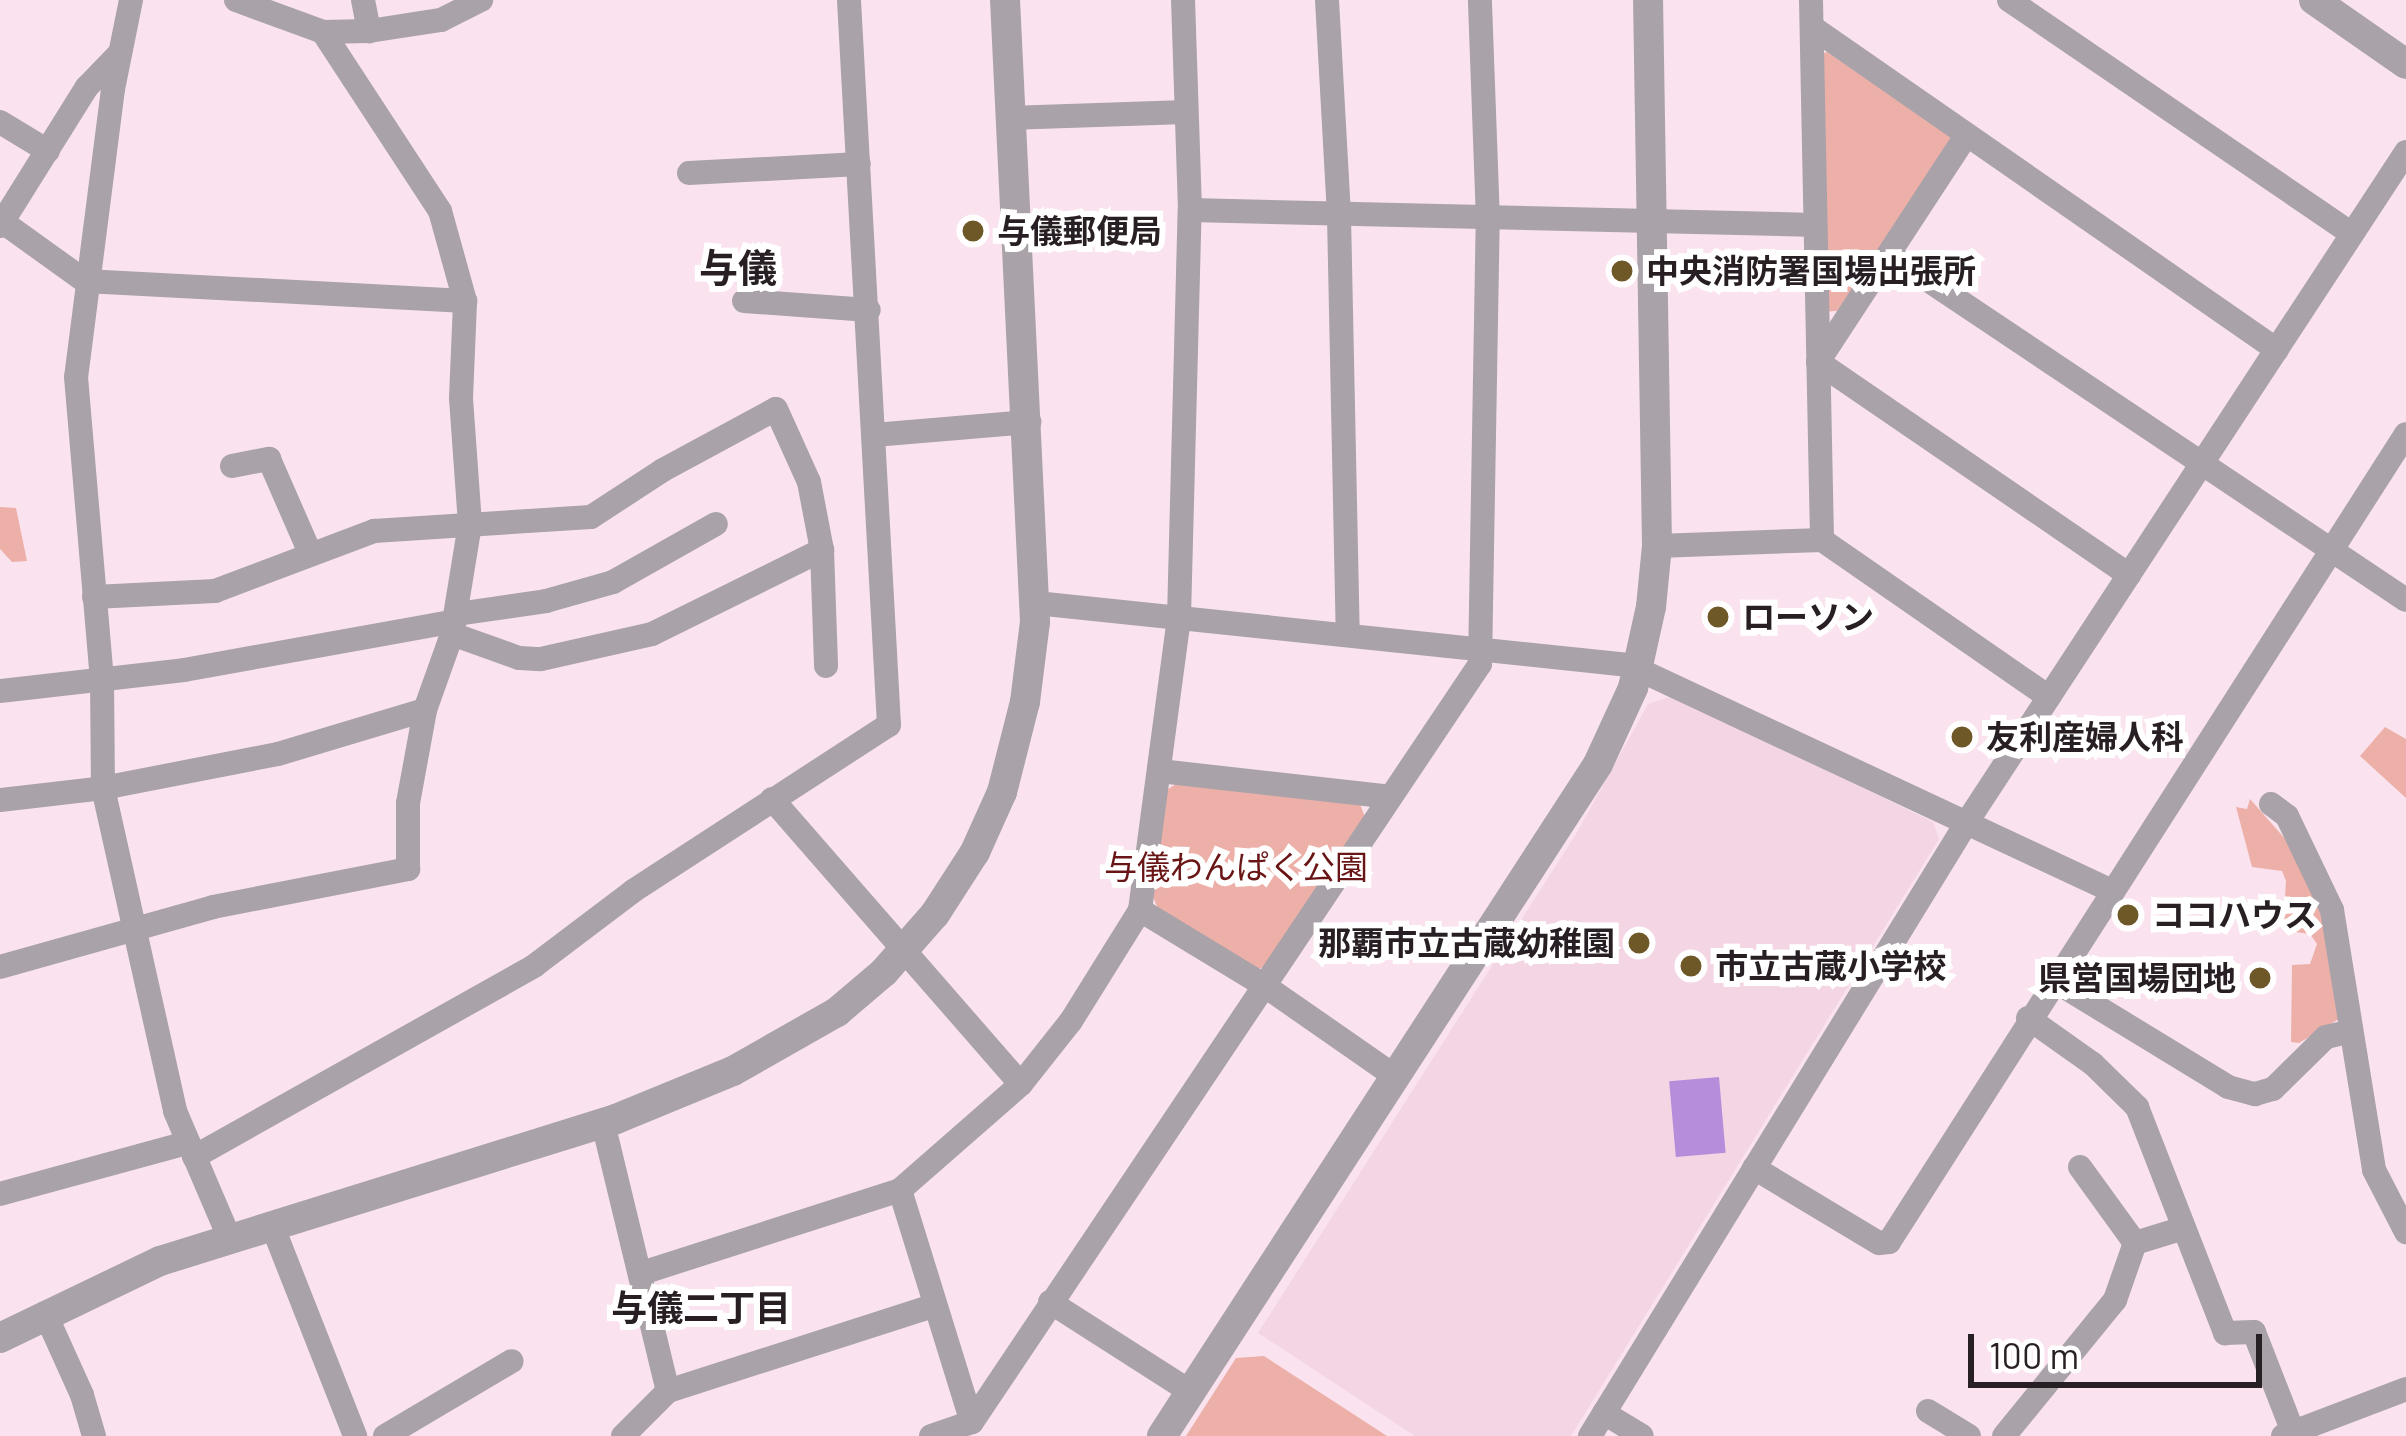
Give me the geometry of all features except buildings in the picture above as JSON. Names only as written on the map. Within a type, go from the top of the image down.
[{"type":"street","points":[[131,0],[85,280],[76,377],[102,677],[103,788],[190,1150],[230,1237]]},
{"type":"street","points":[[236,0],[323,32],[369,31],[441,20],[481,0]]},
{"type":"street","points":[[363,0],[369,31]]},
{"type":"street","points":[[0,1194],[190,1150],[534,966],[598,916],[889,725],[849,0]]},
{"type":"street","points":[[0,1339],[45,1313],[230,1237],[603,1123],[712,1080],[799,1037],[837,1012],[902,953],[957,883],[1002,792],[1025,702],[1036,603],[1005,0]]},
{"type":"street","points":[[642,1273],[900,1190],[1022,1084],[1071,1021],[1140,910],[1179,617],[1190,210],[1183,0]]},
{"type":"street","points":[[1327,0],[1339,216],[1348,634]]},
{"type":"street","points":[[931,1436],[972,1422],[1480,664],[1488,220],[1480,0]]},
{"type":"street","points":[[1162,1436],[1598,764],[1639,667],[1657,546],[1648,0]]},
{"type":"street","points":[[1811,0],[1822,540]]},
{"type":"street","points":[[2009,0],[2352,234]]},
{"type":"street","points":[[2314,0],[2406,64]]},
{"type":"street","points":[[1812,27],[2277,350]]},
{"type":"street","points":[[0,967],[133,927],[408,869],[408,803],[424,710],[455,623],[470,524],[461,398],[465,301],[440,211],[323,32]]},
{"type":"street","points":[[119,54],[86,87],[1,222],[85,280],[465,301]]},
{"type":"street","points":[[1011,118],[1186,112]]},
{"type":"street","points":[[0,122],[48,151]]},
{"type":"street","points":[[1818,362],[1892,256],[1965,137]]},
{"type":"street","points":[[1590,1436],[1966,822],[2406,152]]},
{"type":"street","points":[[689,173],[859,164]]},
{"type":"street","points":[[1190,210],[1815,225]]},
{"type":"street","points":[[1892,256],[2406,599]]},
{"type":"street","points":[[745,301],[868,310]]},
{"type":"street","points":[[1818,362],[2129,575]]},
{"type":"street","points":[[94,597],[215,591],[374,531],[591,517],[663,470],[776,409],[809,482],[822,550],[826,666]]},
{"type":"street","points":[[874,436],[1029,422]]},
{"type":"street","points":[[1754,1168],[1879,1243],[1888,1242],[2406,434]]},
{"type":"street","points":[[232,466],[269,459],[310,553]]},
{"type":"street","points":[[0,691],[184,670],[455,623],[613,582],[716,524]]},
{"type":"street","points":[[1657,546],[1822,540],[2049,697]]},
{"type":"street","points":[[455,623],[519,658],[541,658],[652,634],[822,550]]},
{"type":"street","points":[[1036,603],[1639,667],[2110,890]]},
{"type":"street","points":[[0,800],[103,788],[278,754],[424,710]]},
{"type":"street","points":[[1160,771],[1390,797]]},
{"type":"street","points":[[772,800],[1022,1084]]},
{"type":"street","points":[[2271,804],[2288,816],[2332,910],[2374,1170],[2406,1232]]},
{"type":"street","points":[[1140,910],[1265,986],[1396,1077]]},
{"type":"street","points":[[2053,980],[2228,1087],[2255,1094],[2273,1089],[2326,1037],[2348,1031]]},
{"type":"street","points":[[2028,1018],[2093,1064],[2137,1107],[2224,1333],[2254,1332],[2288,1434],[2406,1389]]},
{"type":"street","points":[[603,1123],[668,1390]]},
{"type":"street","points":[[2080,1168],[2135,1243]]},
{"type":"street","points":[[900,1190],[972,1422]]},
{"type":"street","points":[[272,1225],[355,1436]]},
{"type":"street","points":[[2135,1243],[2184,1228]]},
{"type":"street","points":[[2005,1436],[2114,1300],[2135,1243]]},
{"type":"street","points":[[1050,1302],[1191,1393]]},
{"type":"street","points":[[623,1436],[668,1390],[933,1306]]},
{"type":"street","points":[[45,1313],[82,1395],[94,1436]]},
{"type":"street","points":[[385,1436],[512,1360]]},
{"type":"street","points":[[1928,1412],[1969,1436]]},
{"type":"street","points":[[1604,1413],[1642,1436]]},
{"type":"shaded area","name":"市立古蔵小学校","points":[[1673,696],[1933,822],[1939,839],[1571,1436],[1415,1436],[1258,1333],[1576,834],[1648,704]]},
{"type":"shaded area","points":[[1719,1077],[1726,1153],[1676,1157],[1669,1081]]},
{"type":"green space","points":[[1827,52],[1953,137],[1844,310],[1825,312],[1818,55]]},
{"type":"green space","points":[[0,507],[16,508],[27,561],[12,562],[0,549]]},
{"type":"green space","points":[[2385,727],[2406,739],[2406,798],[2360,756]]},
{"type":"green space","name":"与儀わんぱく公園","points":[[1179,782],[1358,799],[1365,817],[1267,966],[1253,971],[1158,909],[1153,897],[1165,791]]},
{"type":"green space","points":[[2250,799],[2287,841],[2322,909],[2339,1019],[2299,1043],[2291,1042],[2292,965],[2310,964],[2317,944],[2310,934],[2283,930],[2286,881],[2282,871],[2252,867],[2236,807],[2247,809]]},
{"type":"green space","points":[[1264,1356],[1387,1436],[1186,1436],[1236,1358]]},
{"type":"place","name":"与儀郵便局","points":[[973,231]]},
{"type":"place","name":"中央消防署国場出張所","points":[[1622,271]]},
{"type":"place","name":"ローソン","points":[[1718,617]]},
{"type":"place","name":"友利産婦人科","points":[[1962,737]]},
{"type":"place","name":"ココハウス","points":[[2128,915]]},
{"type":"place","name":"那覇市立古蔵幼稚園","points":[[1639,943]]},
{"type":"place","name":"市立古蔵小学校","points":[[1691,966]]},
{"type":"place","name":"県営国場団地","points":[[2260,978]]},
{"type":"district","name":"与儀","points":[[738,267]]},
{"type":"district","name":"与儀二丁目","points":[[701,1307]]}]
